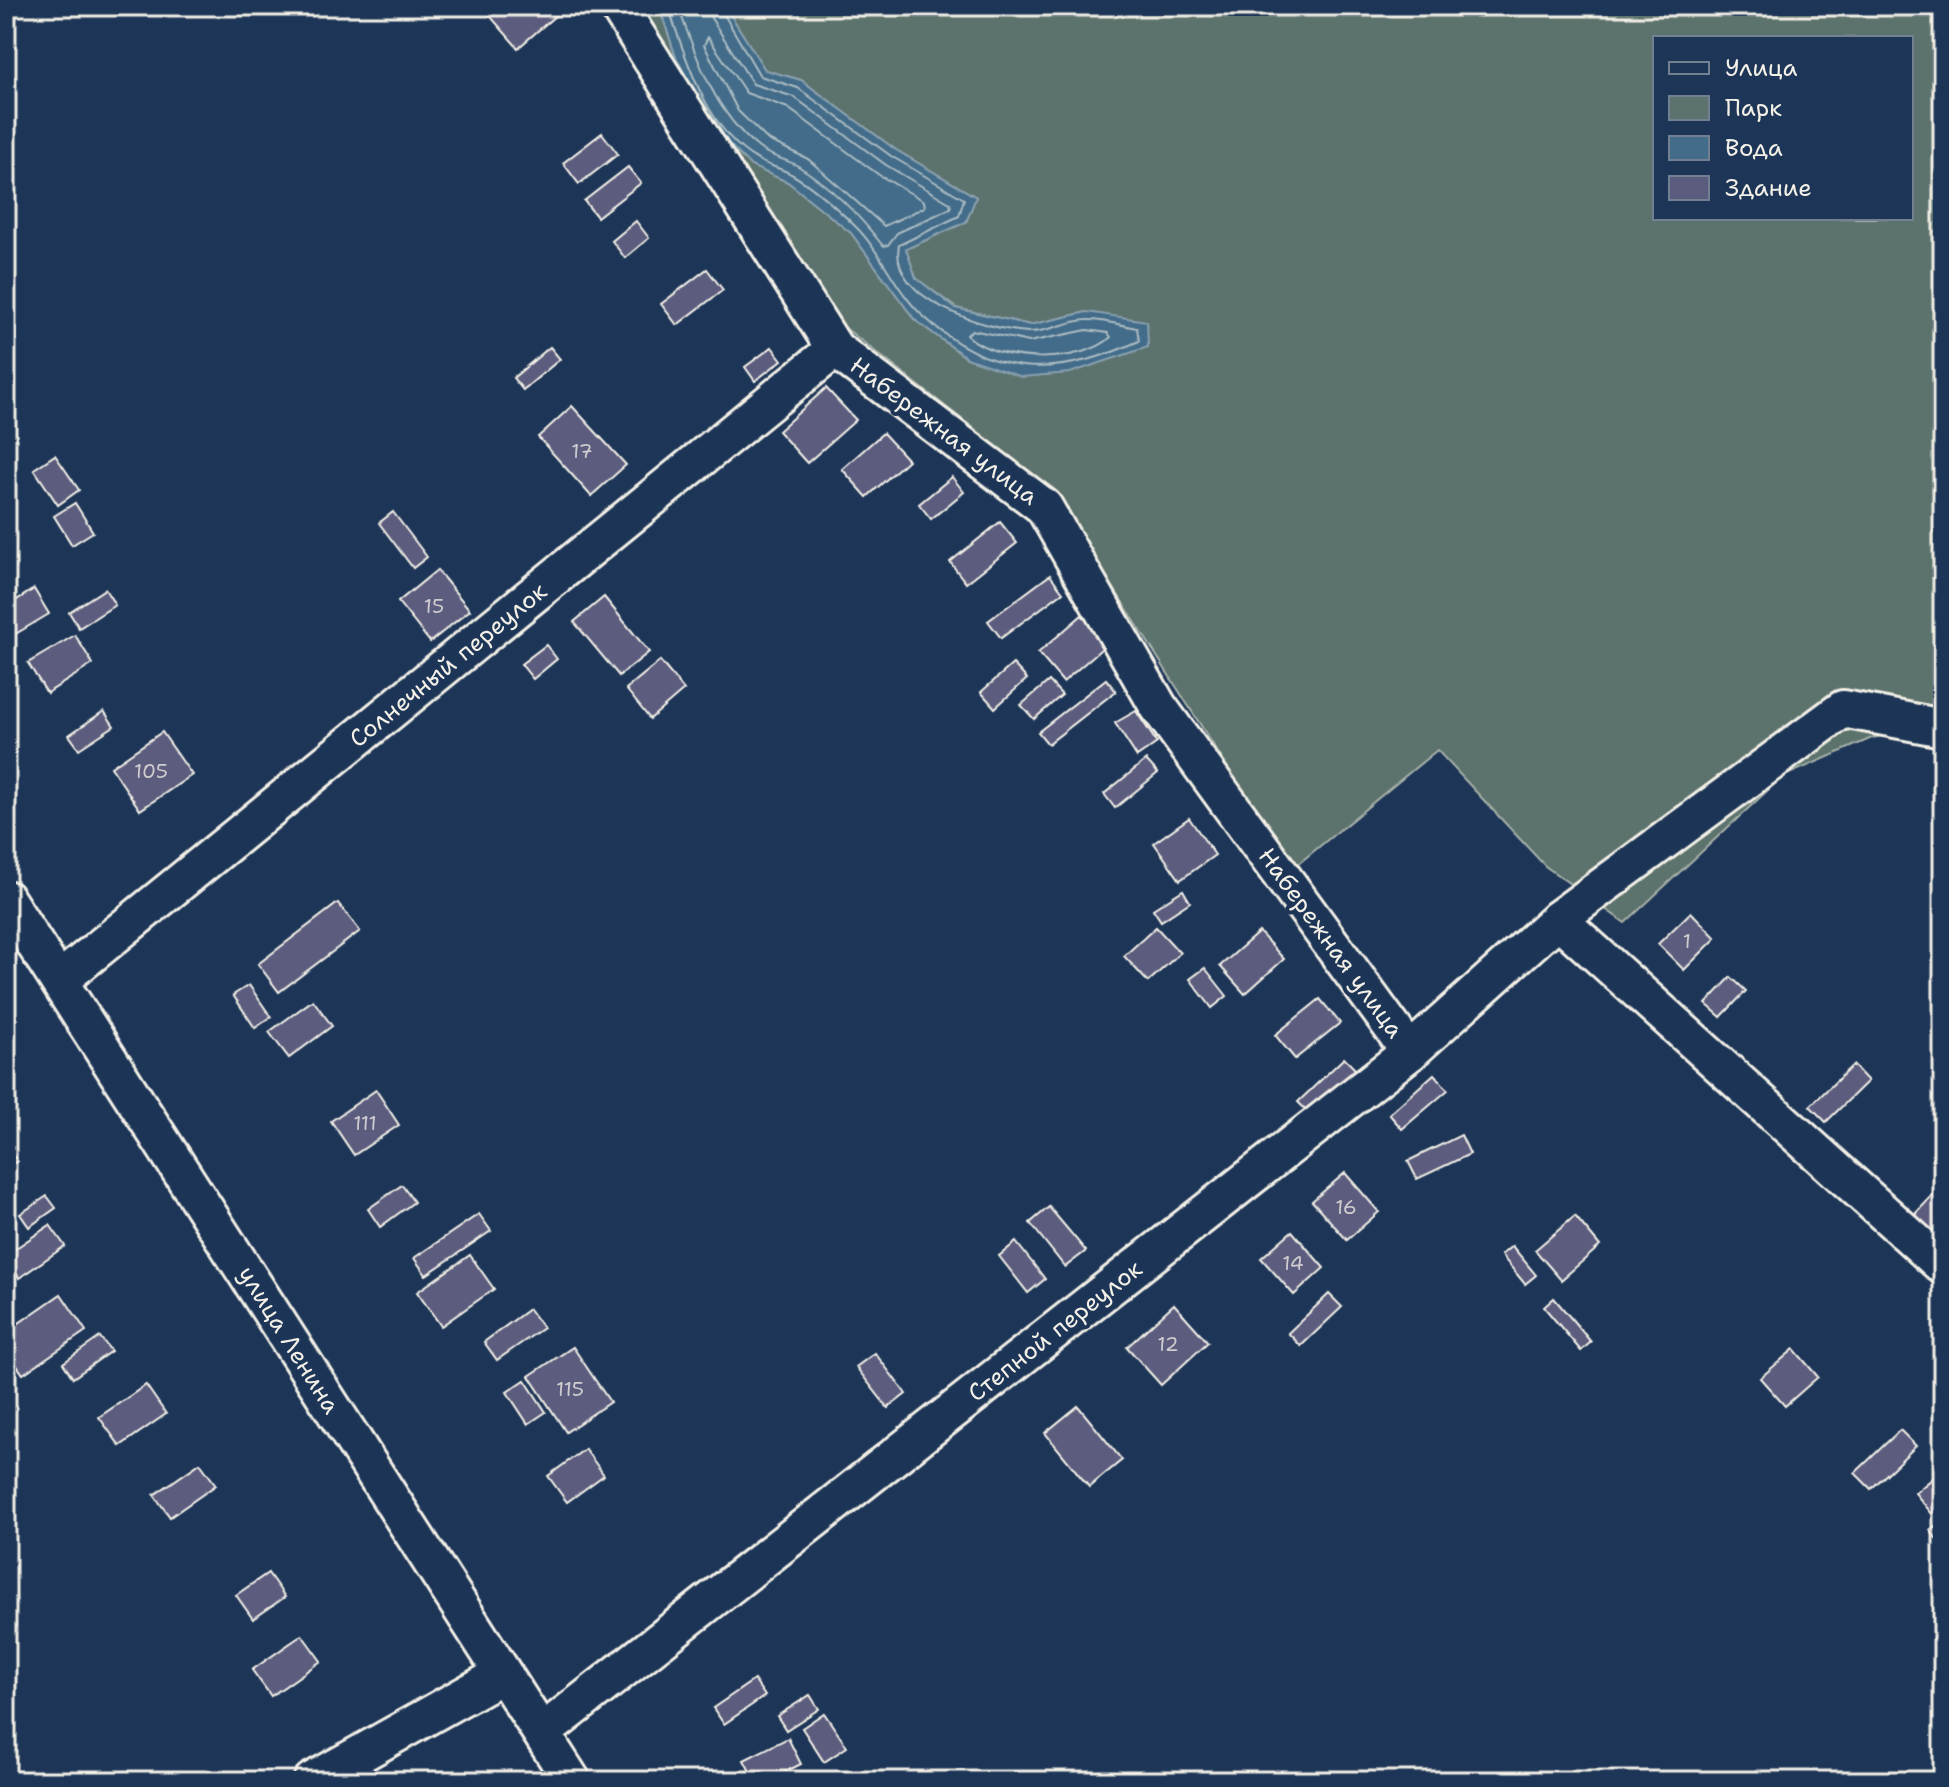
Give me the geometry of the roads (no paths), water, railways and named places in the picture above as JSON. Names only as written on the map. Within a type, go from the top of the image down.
[{"type":"street","name":"Набережная улица","points":[[618,6],[835,349],[1044,507],[1158,706],[1410,1052]]},
{"type":"street","name":"Солнечный переулок","points":[[60,980],[835,349]]},
{"type":"street","name":"Степной переулок","points":[[542,1733],[1410,1052],[1558,919],[1843,709],[1943,728]]},
{"type":"street","name":"улица Ленина","points":[[6,899],[501,1675],[572,1781]]},
{"type":"street","points":[[1558,919],[1943,1266]]},
{"type":"street","points":[[312,1781],[501,1675]]},
{"type":"water","points":[[659,6],[725,6],[765,70],[801,80],[896,150],[976,197],[966,222],[906,249],[916,278],[955,308],[1030,325],[1087,312],[1147,321],[1148,347],[1070,373],[1021,377],[967,358],[915,320],[851,233],[788,182],[751,166],[713,128],[676,57]]}]
